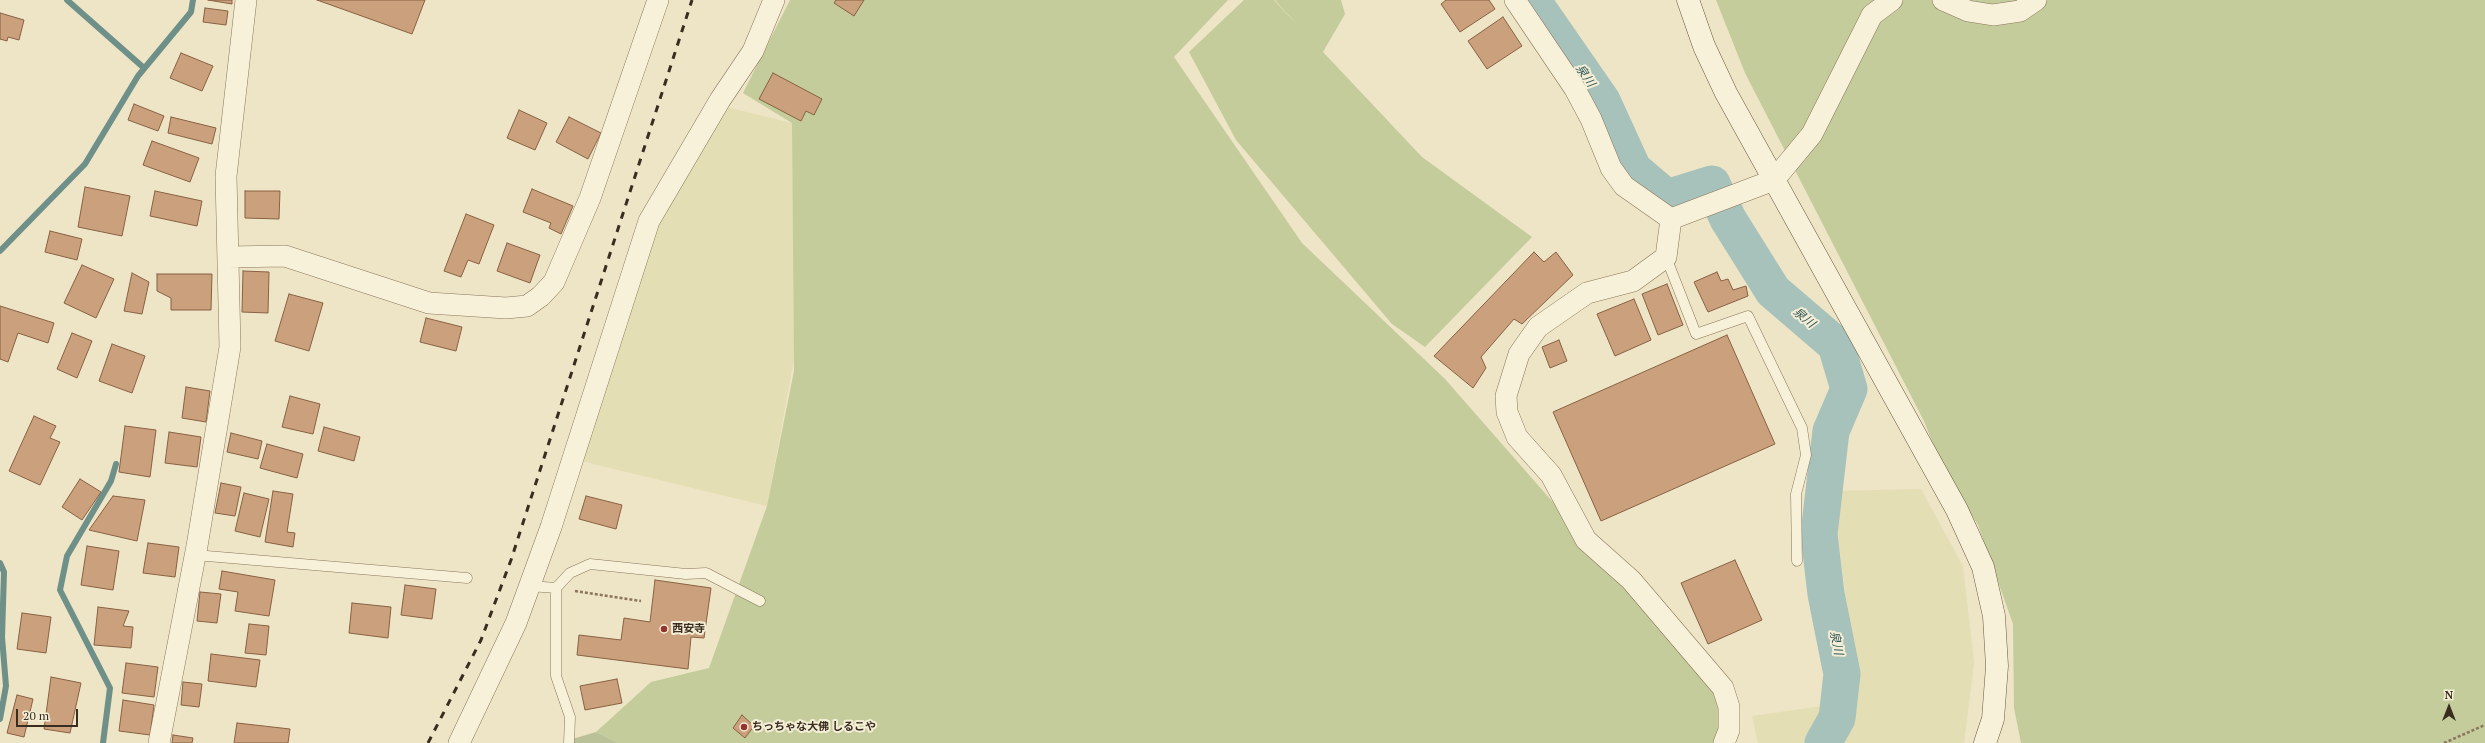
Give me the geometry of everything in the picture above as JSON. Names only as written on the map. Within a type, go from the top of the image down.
[{"type":"street","points":[[159,743],[195,555],[230,347],[226,176],[246,0]]},
{"type":"street","points":[[241,38],[261,0]]},
{"type":"street","points":[[228,257],[285,256],[429,303],[506,308],[527,306],[541,296],[554,282],[581,219],[658,0]]},
{"type":"street","points":[[459,743],[516,623],[530,586],[551,527],[649,220],[720,100],[753,51],[774,0]]},
{"type":"street","points":[[1515,0],[1575,89],[1591,119],[1611,168],[1624,186],[1671,219]]},
{"type":"street","points":[[1688,0],[1704,46],[1726,93],[1958,510],[1983,567],[1994,616],[1997,666],[1993,719],[1985,743]]},
{"type":"street","points":[[1671,219],[1774,180],[1812,134],[1872,14],[1892,0]]},
{"type":"street","points":[[1944,0],[1968,11],[1993,15],[2020,11],[2036,0]]},
{"type":"street","points":[[1671,219],[1666,257],[1632,280],[1587,293],[1538,327],[1519,354],[1506,396],[1507,412],[1517,437],[1552,475],[1586,540],[1631,580],[1723,688],[1729,707],[1729,730],[1724,743]]},
{"type":"lane","points":[[1666,257],[1696,334],[1748,316],[1802,428],[1806,455],[1796,494],[1797,560]]},
{"type":"lane","points":[[195,555],[467,578]]},
{"type":"lane","points":[[569,743],[570,717],[556,676],[556,588],[570,573],[590,564],[686,574],[706,573],[760,601]]},
{"type":"lane","points":[[530,586],[556,588]]},
{"type":"path","points":[[556,588],[641,601]]},
{"type":"path","points":[[2444,743],[2485,725]]},
{"type":"shaded area","points":[[726,107],[792,123],[794,359],[767,506],[581,461],[655,230]]},
{"type":"shaded area","points":[[1921,489],[1963,566],[1974,663],[1964,743],[1758,743],[1752,716],[1858,701],[1833,491]]},
{"type":"green space","points":[[790,0],[1228,0],[1174,57],[1302,243],[1445,379],[1727,701],[1720,743],[618,743],[596,732],[651,682],[709,668],[767,506],[794,371],[792,123],[743,93]]},
{"type":"green space","points":[[1244,0],[1274,0],[1299,27],[1275,0],[1341,0],[1345,14],[1323,52],[1422,157],[1532,237],[1425,347],[1392,324],[1236,140],[1189,52]]},
{"type":"green space","points":[[1716,0],[2485,0],[2485,743],[2021,743],[2014,708],[2013,624],[1978,525],[1943,469],[1924,421],[1745,73]]},
{"type":"green space","points":[[596,732],[618,743],[565,743],[569,740]]},
{"type":"building","points":[[208,0],[232,0],[232,4]]},
{"type":"building","points":[[317,0],[425,0],[412,34]]},
{"type":"building","points":[[836,0],[864,0],[854,16],[834,3]]},
{"type":"building","points":[[1446,0],[1489,0],[1495,9],[1460,32],[1441,4]]},
{"type":"building","points":[[205,8],[228,11],[226,25],[203,22]]},
{"type":"building","points":[[0,13],[24,20],[19,40],[8,37],[7,41],[0,39]]},
{"type":"building","points":[[1503,17],[1522,46],[1487,69],[1468,41]]},
{"type":"building","points":[[181,53],[213,66],[202,91],[170,78]]},
{"type":"building","points":[[773,73],[822,99],[814,115],[806,111],[801,121],[759,99]]},
{"type":"building","points":[[134,104],[164,116],[158,131],[128,120]]},
{"type":"building","points":[[519,110],[547,123],[535,150],[507,138]]},
{"type":"building","points":[[171,117],[216,128],[212,144],[168,133]]},
{"type":"building","points":[[569,117],[601,133],[588,159],[556,142]]},
{"type":"building","points":[[152,141],[199,158],[190,182],[143,165]]},
{"type":"building","points":[[85,187],[130,196],[122,236],[78,227]]},
{"type":"building","points":[[532,189],[573,206],[561,234],[549,228],[551,223],[523,212]]},
{"type":"building","points":[[155,191],[202,201],[197,226],[150,216]]},
{"type":"building","points":[[245,191],[280,191],[279,219],[245,218]]},
{"type":"building","points":[[466,214],[494,225],[479,264],[468,260],[461,277],[444,271]]},
{"type":"building","points":[[50,231],[82,239],[77,260],[45,252]]},
{"type":"building","points":[[507,243],[540,255],[530,283],[497,271]]},
{"type":"building","points":[[1534,252],[1544,262],[1556,252],[1573,275],[1522,324],[1514,319],[1481,357],[1486,368],[1473,388],[1434,356]]},
{"type":"building","points":[[82,265],[114,279],[96,318],[64,303]]},
{"type":"building","points":[[243,271],[269,272],[268,313],[242,312]]},
{"type":"building","points":[[1717,272],[1721,281],[1728,279],[1733,290],[1746,286],[1748,296],[1708,312],[1694,282]]},
{"type":"building","points":[[132,273],[149,282],[142,314],[124,311]]},
{"type":"building","points":[[157,274],[212,274],[211,310],[171,310],[171,298],[157,291]]},
{"type":"building","points":[[1667,284],[1683,325],[1658,335],[1642,294]]},
{"type":"building","points":[[289,294],[323,303],[309,351],[275,341]]},
{"type":"building","points":[[1634,299],[1651,340],[1615,356],[1597,314]]},
{"type":"building","points":[[0,306],[54,323],[48,343],[18,333],[8,362],[0,359]]},
{"type":"building","points":[[426,318],[462,327],[456,351],[420,342]]},
{"type":"building","points":[[72,333],[92,341],[77,378],[57,369]]},
{"type":"building","points":[[1727,335],[1775,444],[1601,521],[1553,412]]},
{"type":"building","points":[[1559,340],[1567,361],[1550,368],[1542,347]]},
{"type":"building","points":[[112,344],[145,356],[132,393],[99,381]]},
{"type":"building","points":[[186,387],[210,391],[206,422],[182,418]]},
{"type":"building","points":[[290,396],[320,404],[313,434],[282,427]]},
{"type":"building","points":[[34,416],[56,426],[50,438],[60,442],[40,485],[9,471]]},
{"type":"building","points":[[125,426],[156,430],[150,477],[119,472]]},
{"type":"building","points":[[324,427],[360,437],[354,461],[318,451]]},
{"type":"building","points":[[169,432],[201,437],[197,467],[165,463]]},
{"type":"building","points":[[231,433],[262,441],[258,459],[227,452]]},
{"type":"building","points":[[267,444],[303,454],[297,478],[260,468]]},
{"type":"building","points":[[80,479],[101,492],[82,520],[62,507]]},
{"type":"building","points":[[221,483],[241,487],[235,516],[215,513]]},
{"type":"building","points":[[273,491],[293,494],[287,532],[295,533],[293,547],[265,542]]},
{"type":"building","points":[[244,493],[269,499],[260,537],[235,531]]},
{"type":"building","points":[[113,496],[145,500],[137,541],[89,530]]},
{"type":"building","points":[[586,496],[622,505],[616,529],[579,519]]},
{"type":"building","points":[[148,543],[179,547],[175,577],[143,573]]},
{"type":"building","points":[[87,546],[119,551],[113,590],[81,585]]},
{"type":"building","points":[[1735,560],[1762,620],[1708,644],[1681,583]]},
{"type":"building","points":[[222,571],[275,580],[269,616],[235,611],[238,592],[219,589]]},
{"type":"building","name":"西安寺","points":[[655,580],[711,588],[704,638],[691,637],[688,669],[577,655],[579,635],[621,640],[624,618],[650,622]]},
{"type":"building","points":[[405,585],[436,589],[432,619],[401,615]]},
{"type":"building","points":[[200,592],[221,594],[217,623],[197,621]]},
{"type":"building","points":[[352,603],[391,607],[388,638],[349,633]]},
{"type":"building","points":[[98,607],[129,611],[123,626],[133,627],[131,648],[94,645]]},
{"type":"building","points":[[22,613],[51,617],[46,653],[17,649]]},
{"type":"building","points":[[249,624],[269,626],[266,655],[245,653]]},
{"type":"building","points":[[211,654],[260,660],[256,687],[208,681]]},
{"type":"building","points":[[126,663],[158,667],[154,697],[122,693]]},
{"type":"building","points":[[51,677],[81,683],[70,733],[44,729]]},
{"type":"building","points":[[617,679],[622,703],[585,710],[580,686]]},
{"type":"building","points":[[183,682],[202,684],[199,707],[181,705]]},
{"type":"building","points":[[17,695],[33,699],[24,737],[7,733]]},
{"type":"building","points":[[123,700],[154,705],[150,735],[119,731]]},
{"type":"building","name":"ちっちゃな大佛 しるこや","points":[[742,715],[754,726],[745,738],[733,728]]},
{"type":"building","points":[[237,723],[290,729],[288,743],[234,743]]},
{"type":"building","points":[[173,735],[193,738],[192,743],[172,743]]},
{"type":"waterway","points":[[67,0],[144,68]]},
{"type":"waterway","points":[[0,251],[85,164],[138,76],[191,12],[193,0]]},
{"type":"waterway","name":"泉川","points":[[1532,0],[1602,101],[1633,169],[1667,198],[1712,184],[1728,219],[1773,291],[1836,345],[1849,389],[1831,431],[1819,534],[1826,594],[1842,674],[1837,718],[1823,743]]},
{"type":"waterway","points":[[103,743],[110,688],[60,590],[67,556],[111,481],[116,464]]},
{"type":"waterway","points":[[0,563],[4,572],[2,637],[6,686],[0,719]]},
{"type":"railway","points":[[428,743],[481,640],[511,560],[692,0]]},
{"type":"place","name":"西安寺","points":[[664,629]]},
{"type":"place","name":"ちっちゃな大佛 しるこや","points":[[744,727]]}]
